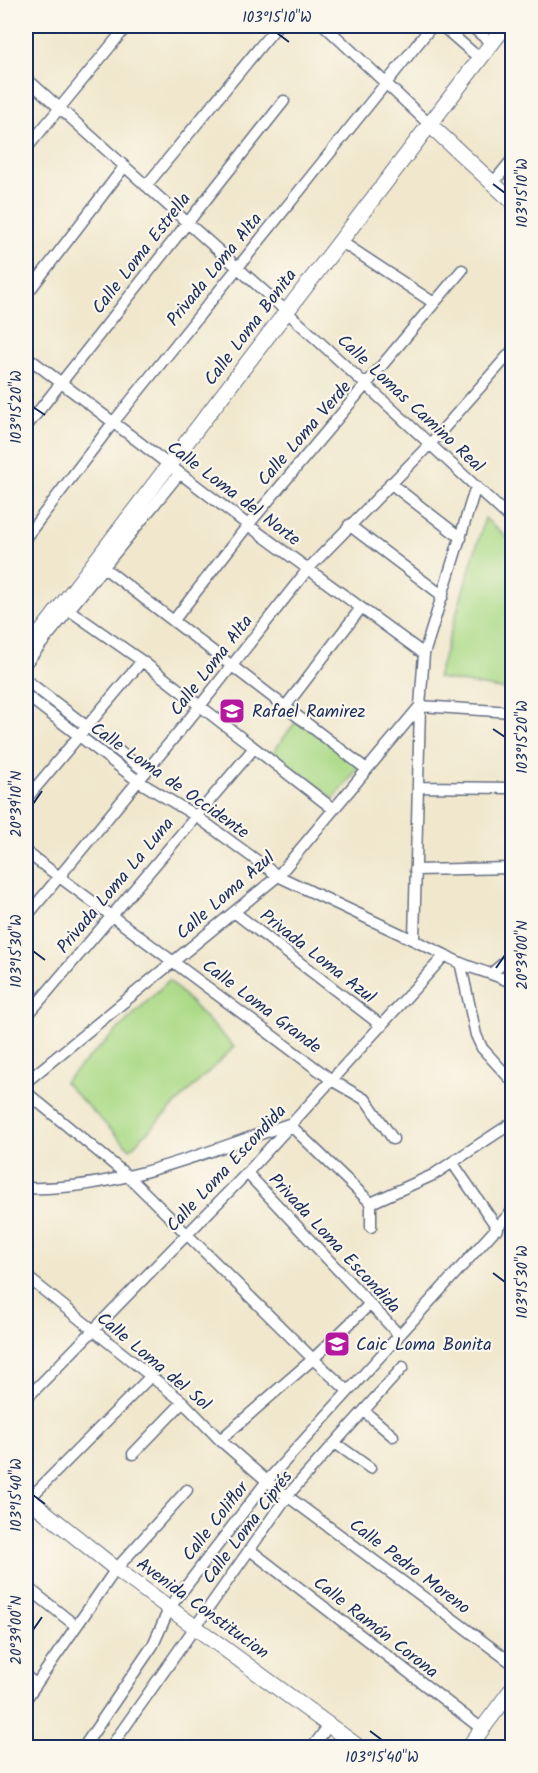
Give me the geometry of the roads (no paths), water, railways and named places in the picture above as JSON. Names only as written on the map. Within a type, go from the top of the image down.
[{"type":"street","points":[[26,149],[127,26]]},
{"type":"street","points":[[146,186],[277,26]]},
{"type":"street","points":[[325,26],[513,201]]},
{"type":"street","name":"Privada Loma Alta","points":[[26,537],[237,266],[432,26]]},
{"type":"street","points":[[442,26],[479,58]]},
{"type":"street","points":[[471,26],[491,43]]},
{"type":"street","name":"Calle Loma Bonita","points":[[26,651],[174,470],[286,311],[505,26]]},
{"type":"street","name":"Calle Lomas Camino Real","points":[[26,78],[186,223],[237,266],[513,520]]},
{"type":"street","name":"Calle Loma Estrella","points":[[26,427],[284,101]]},
{"type":"street","points":[[493,183],[513,160]]},
{"type":"street","points":[[26,295],[124,167]]},
{"type":"street","points":[[340,241],[435,303]]},
{"type":"street","name":"Calle Loma Verde","points":[[174,620],[248,525],[462,270]]},
{"type":"street","points":[[431,443],[513,351]]},
{"type":"street","name":"Calle Loma del Norte","points":[[26,356],[112,424],[424,654]]},
{"type":"street","name":"Calle Loma Alta","points":[[26,917],[200,706],[308,569],[431,443]]},
{"type":"street","points":[[26,663],[103,567],[174,470]]},
{"type":"street","points":[[390,483],[461,538]]},
{"type":"street","points":[[414,940],[420,706],[424,654],[476,486]]},
{"type":"street","points":[[350,525],[442,596]]},
{"type":"street","points":[[103,567],[365,768]]},
{"type":"street","points":[[285,707],[361,608]]},
{"type":"street","points":[[69,610],[142,661],[332,808]]},
{"type":"street","points":[[26,799],[142,661]]},
{"type":"street","points":[[26,680],[146,772]]},
{"type":"street","name":"Calle Loma de Occidente","points":[[26,695],[138,781],[196,816],[278,876],[414,940],[461,966],[493,972],[513,983]]},
{"type":"street","points":[[420,706],[513,712]]},
{"type":"street","name":"Calle Loma Azul","points":[[26,1082],[278,876],[365,768],[420,706]]},
{"type":"street","name":"Privada Loma La Luna","points":[[26,1017],[254,748]]},
{"type":"street","points":[[418,787],[513,788]]},
{"type":"street","name":"Calle Loma Grande","points":[[26,852],[174,960],[333,1081],[366,1100],[393,1139]]},
{"type":"street","points":[[415,870],[513,868]]},
{"type":"street","name":"Privada Loma Azul","points":[[234,912],[382,1026]]},
{"type":"street","name":"Calle Loma Escondida","points":[[26,1397],[247,1173],[289,1124],[333,1081],[446,956]]},
{"type":"street","points":[[493,972],[513,956]]},
{"type":"street","points":[[461,966],[476,1035],[482,1048],[513,1081]]},
{"type":"street","points":[[26,1092],[129,1176],[185,1235],[347,1390]]},
{"type":"street","points":[[371,1203],[433,1175],[513,1123]]},
{"type":"street","points":[[26,1188],[42,1189],[129,1176],[289,1124],[371,1203],[371,1227]]},
{"type":"street","points":[[452,1162],[498,1229]]},
{"type":"street","name":"Privada Loma Escondida","points":[[247,1173],[399,1335]]},
{"type":"street","points":[[399,1335],[513,1211]]},
{"type":"street","name":"Calle Loma del Sol","points":[[26,1276],[183,1402],[220,1440],[267,1481],[288,1495]]},
{"type":"street","points":[[220,1440],[313,1359],[370,1304]]},
{"type":"street","name":"Calle Coliflor","points":[[83,1748],[153,1645],[170,1607],[267,1481],[399,1335]]},
{"type":"street","name":"Calle Loma Ciprés","points":[[110,1748],[288,1495],[365,1412],[403,1367]]},
{"type":"street","points":[[26,1499],[151,1376]]},
{"type":"street","points":[[133,1454],[183,1402]]},
{"type":"street","points":[[365,1412],[393,1436]]},
{"type":"street","points":[[335,1443],[370,1468]]},
{"type":"street","points":[[26,1699],[116,1569],[187,1490]]},
{"type":"street","name":"Calle Pedro Moreno","points":[[288,1495],[513,1663]]},
{"type":"street","name":"Avenida Constitucion","points":[[26,1499],[116,1569],[360,1748]]},
{"type":"street","name":"Calle Ramón Corona","points":[[250,1550],[482,1730]]},
{"type":"street","points":[[26,1586],[76,1626]]},
{"type":"street","points":[[26,1676],[36,1685]]},
{"type":"street","points":[[468,1748],[511,1694]]},
{"type":"street","points":[[312,1748],[329,1725]]},
{"type":"place","name":"Rafael Ramirez","points":[[232,711]]},
{"type":"place","name":"Caic Loma Bonita","points":[[337,1344]]}]
